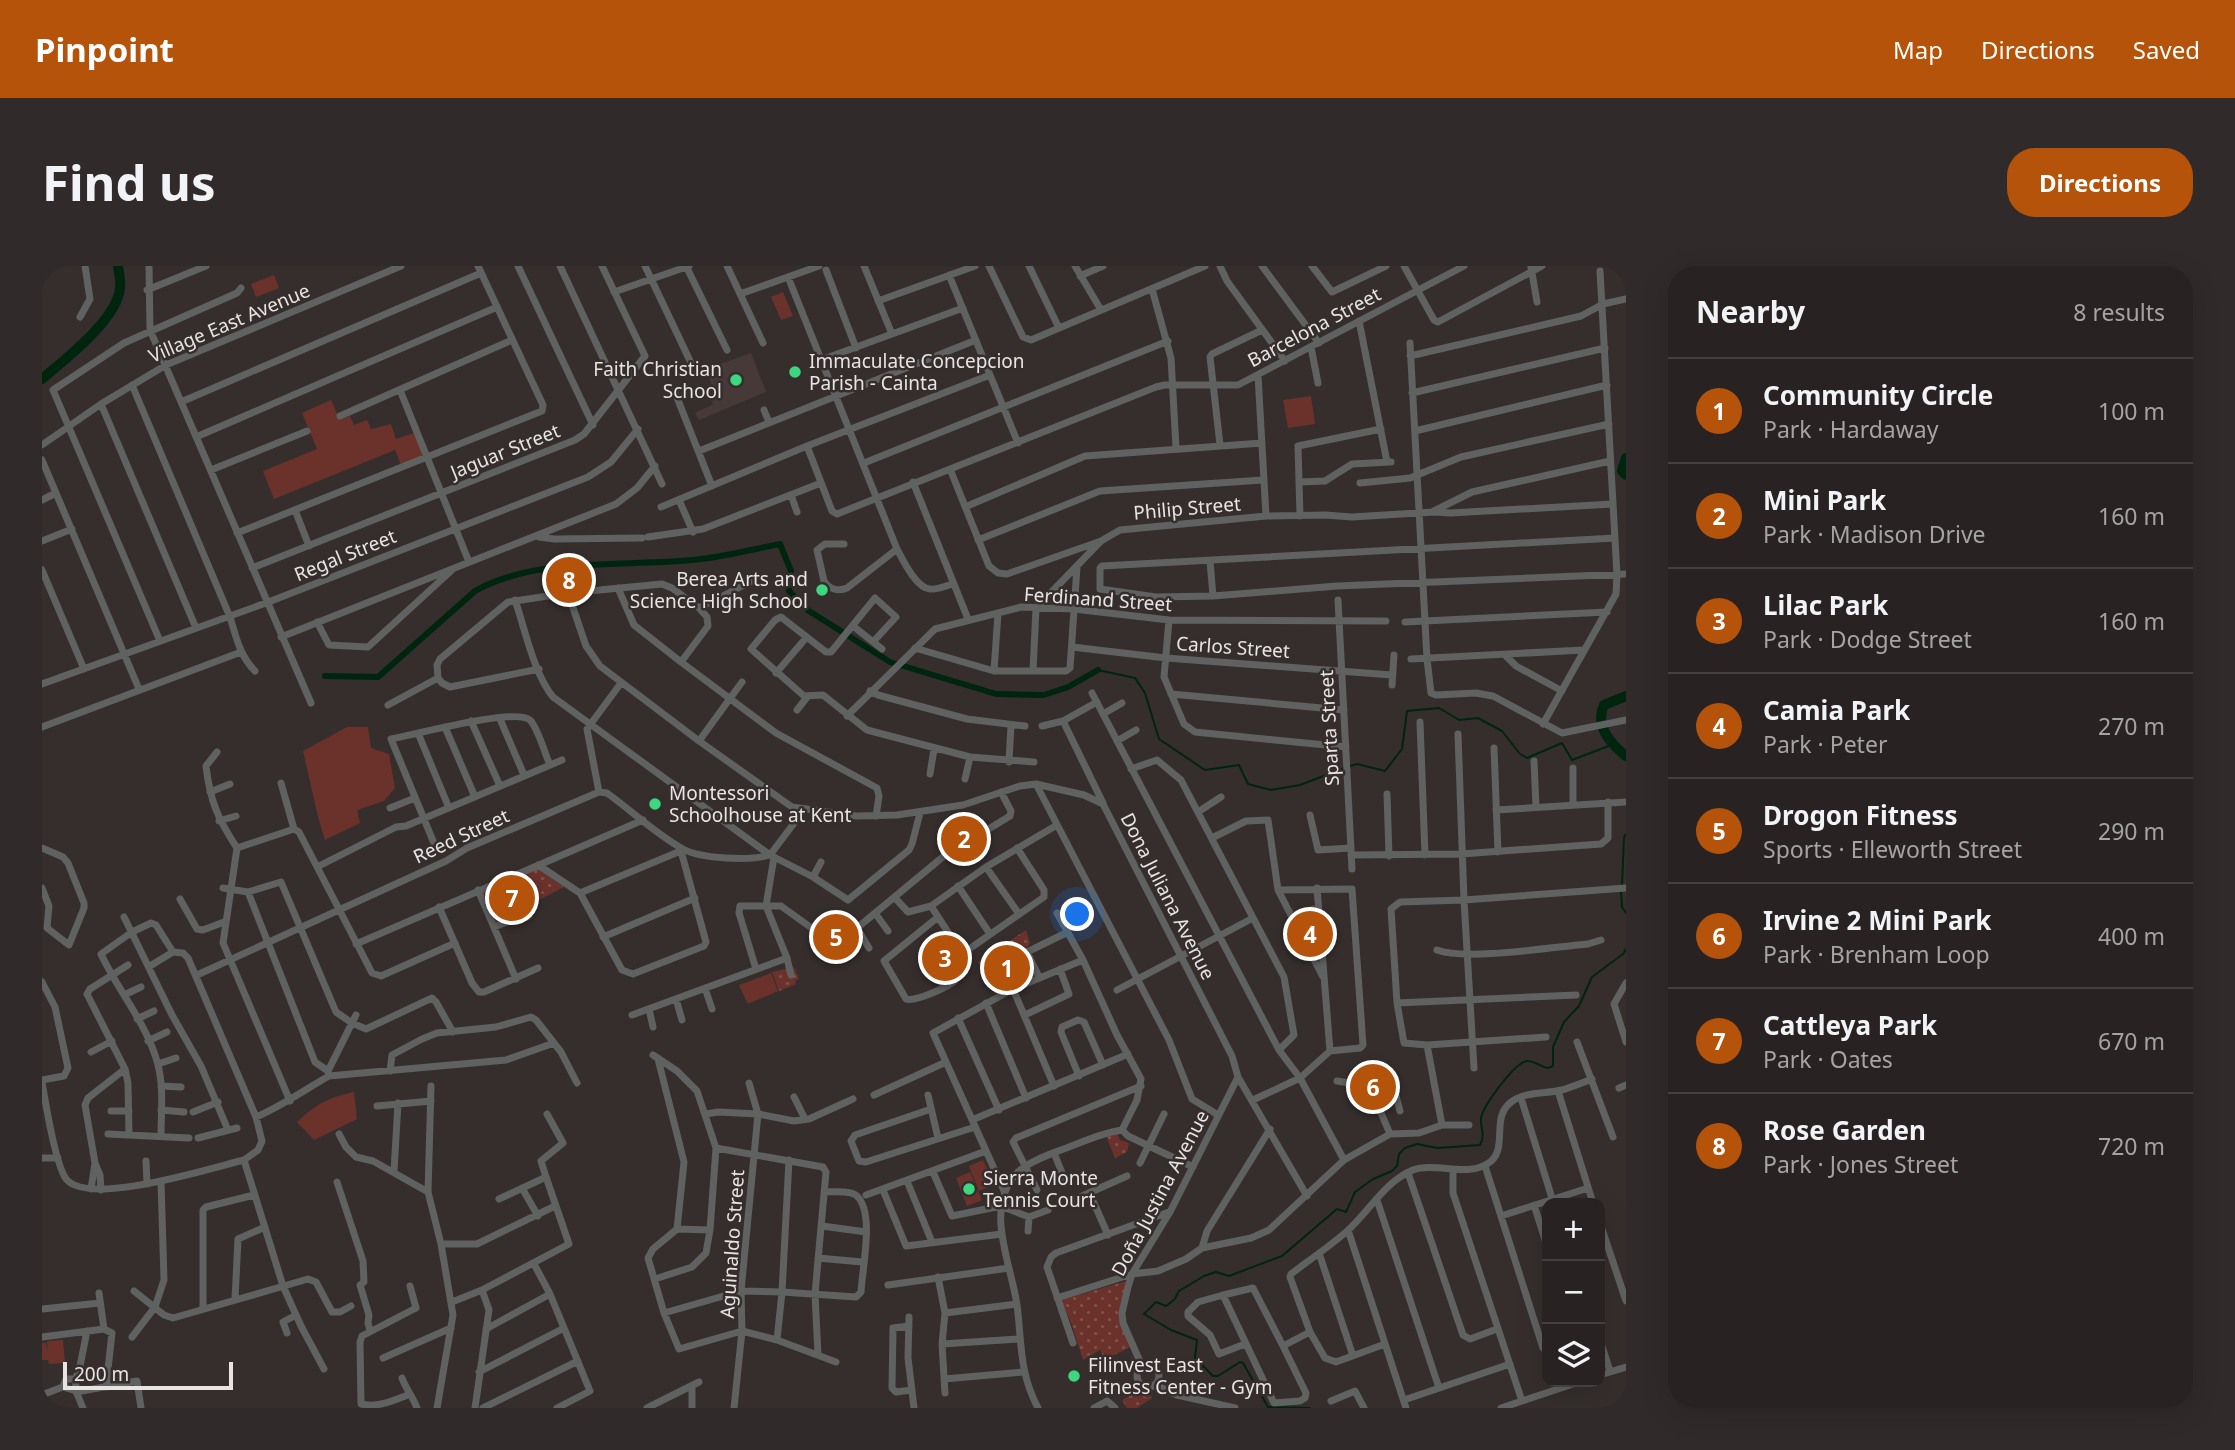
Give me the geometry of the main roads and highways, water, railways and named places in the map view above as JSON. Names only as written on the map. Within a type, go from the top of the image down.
[{"type":"waterway","points":[[42,379],[76,350],[110,313],[120,288],[118,266]]},
{"type":"waterway","points":[[1626,458],[1622,471],[1626,475]]},
{"type":"waterway","points":[[325,676],[378,677],[475,591],[527,572],[556,567],[701,559],[780,544],[791,571],[789,591],[809,611],[890,662],[996,694],[1044,695],[1068,687],[1098,670]]},
{"type":"waterway","points":[[1098,670],[1135,678],[1145,693],[1159,739],[1205,770],[1239,765],[1248,784],[1271,790],[1300,785],[1344,768]]},
{"type":"waterway","points":[[1626,696],[1604,705],[1601,713],[1606,734],[1626,756]]},
{"type":"waterway","points":[[1350,766],[1357,764],[1385,771],[1402,749],[1407,711],[1439,708],[1459,720],[1478,718],[1502,731],[1520,754],[1527,758],[1562,743],[1572,760],[1611,745]]},
{"type":"waterway","points":[[1622,886],[1626,834]]},
{"type":"waterway","points":[[1621,892],[1622,907],[1626,913]]},
{"type":"waterway","points":[[1310,1408],[1268,1407],[1240,1362],[1218,1376],[1213,1376],[1195,1358],[1197,1340],[1171,1330],[1144,1314],[1156,1302],[1166,1306],[1174,1300],[1179,1291],[1204,1276],[1216,1272],[1229,1276],[1282,1256],[1337,1209],[1346,1212],[1355,1192],[1373,1179],[1392,1171],[1397,1166],[1399,1154],[1405,1148],[1417,1144],[1437,1148],[1480,1145],[1483,1135],[1481,1118],[1500,1085],[1527,1061],[1548,1068],[1553,1066],[1553,1047],[1564,1022],[1579,1006],[1592,977],[1626,949]]},
{"type":"waterway","points":[[1619,1408],[1626,1402]]},
{"type":"place","name":"Immaculate Concepcion Parish - Cainta","points":[[795,372]]},
{"type":"place","name":"Faith Christian School","points":[[736,380]]},
{"type":"place","name":"Rose Garden","points":[[569,580]]},
{"type":"place","name":"Berea Arts and Science High School","points":[[822,590]]},
{"type":"place","name":"Montessori Schoolhouse at Kent","points":[[655,804]]},
{"type":"place","name":"Mini Park","points":[[964,839]]},
{"type":"place","name":"Cattleya Park","points":[[512,898]]},
{"type":"place","name":"Camia Park","points":[[1310,934]]},
{"type":"place","name":"Drogon Fitness","points":[[836,937]]},
{"type":"place","name":"Lilac Park","points":[[945,958]]},
{"type":"place","name":"Community Circle","points":[[1007,968]]},
{"type":"place","name":"Irvine 2 Mini Park","points":[[1373,1087]]},
{"type":"place","name":"Sierra Monte Tennis Court","points":[[969,1189]]},
{"type":"place","name":"Filinvest East Fitness Center - Gym","points":[[1074,1376]]}]
